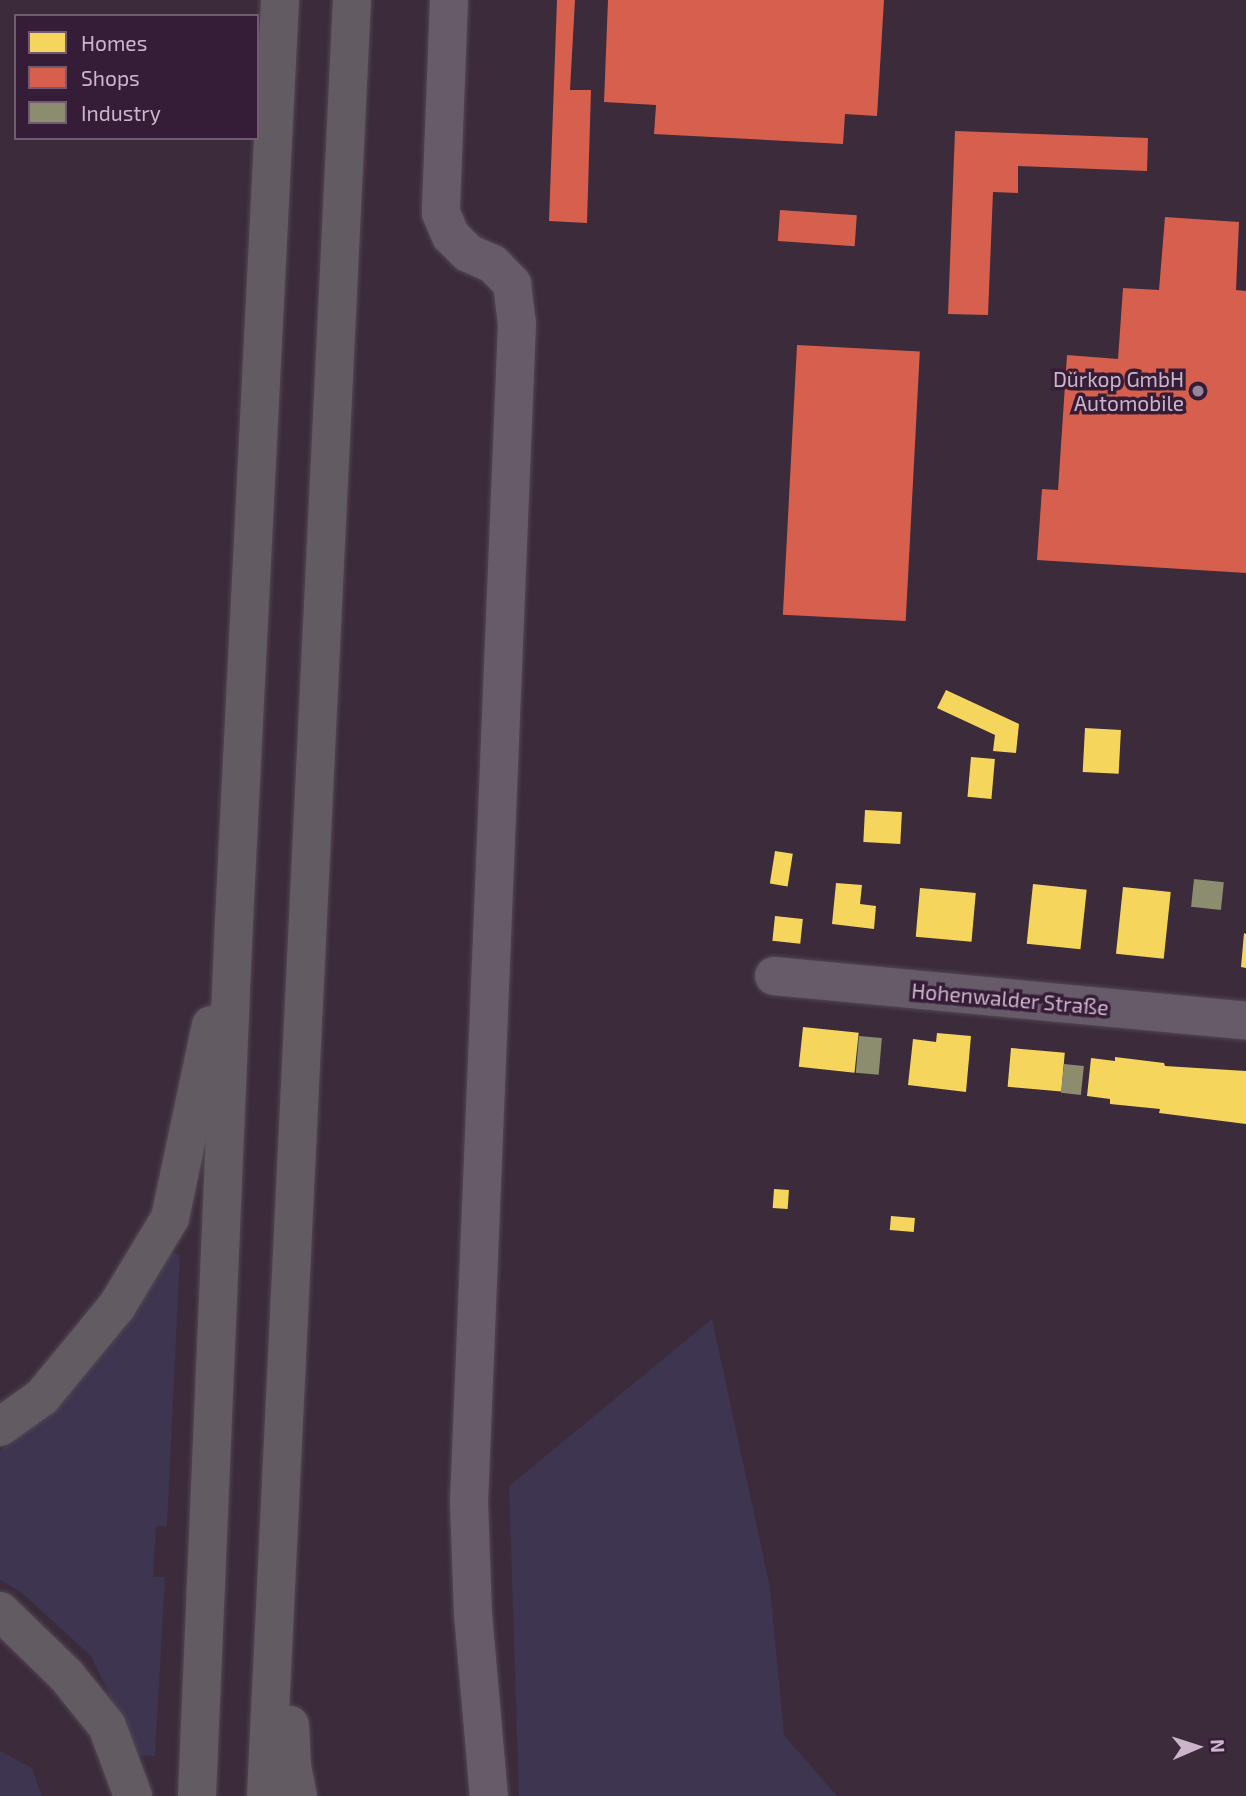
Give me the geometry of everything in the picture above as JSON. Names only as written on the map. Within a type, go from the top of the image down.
[{"type":"highway","points":[[197,1796],[234,921],[280,0]]},
{"type":"highway","points":[[267,1796],[352,0]]},
{"type":"highway","points":[[0,1427],[42,1396],[117,1306],[170,1217],[234,921]]},
{"type":"highway","points":[[281,1479],[292,1766],[298,1796]]},
{"type":"highway","points":[[0,1611],[66,1675],[107,1726],[133,1796]]},
{"type":"street","points":[[449,0],[441,213],[451,236],[468,253],[493,264],[512,284],[517,323],[469,1501],[473,1614],[489,1796]]},
{"type":"street","name":"Hohenwalder Straße","points":[[774,976],[1246,1021]]},
{"type":"shaded area","points":[[170,1252],[180,1255],[167,1526],[156,1526],[153,1577],[165,1577],[155,1756],[138,1755],[91,1656],[22,1593],[0,1580],[0,1451],[57,1407]]},
{"type":"shaded area","points":[[712,1319],[770,1587],[784,1735],[837,1796],[519,1796],[509,1486]]},
{"type":"shaded area","points":[[0,1751],[32,1768],[42,1796],[0,1796]]},
{"type":"building: Homes","points":[[946,690],[1019,724],[1016,753],[993,751],[995,735],[937,708]]},
{"type":"building: Homes","points":[[1085,728],[1121,730],[1119,774],[1083,772]]},
{"type":"building: Homes","points":[[971,757],[995,759],[991,799],[968,797]]},
{"type":"building: Homes","points":[[865,810],[902,812],[900,844],[863,842]]},
{"type":"building: Homes","points":[[775,851],[793,854],[788,886],[770,884]]},
{"type":"building: Homes","points":[[836,883],[862,885],[860,904],[876,906],[874,929],[832,924]]},
{"type":"building: Homes","points":[[1033,884],[1087,890],[1080,949],[1027,944]]},
{"type":"building: Homes","points":[[1123,887],[1171,892],[1164,959],[1116,954]]},
{"type":"building: Homes","points":[[920,888],[976,893],[972,942],[916,937]]},
{"type":"building: Homes","points":[[775,916],[803,919],[800,944],[772,941]]},
{"type":"building: Homes","points":[[1244,933],[1246,934],[1246,968],[1241,967]]},
{"type":"building: Homes","points":[[803,1027],[859,1033],[855,1073],[799,1067]]},
{"type":"building: Homes","points":[[937,1033],[971,1036],[966,1092],[908,1085],[913,1039],[936,1042]]},
{"type":"building: Homes","points":[[1011,1048],[1065,1053],[1061,1092],[1008,1087]]},
{"type":"building: Homes","points":[[1115,1057],[1164,1063],[1165,1066],[1246,1071],[1246,1124],[1159,1113],[1160,1109],[1110,1104],[1110,1099],[1087,1096],[1091,1058],[1115,1061]]},
{"type":"building: Homes","points":[[774,1189],[789,1190],[788,1209],[773,1208]]},
{"type":"building: Homes","points":[[891,1216],[915,1218],[914,1232],[890,1230]]},
{"type":"building: Shops","points":[[557,0],[575,0],[570,90],[591,90],[587,223],[549,221]]},
{"type":"building: Shops","points":[[608,0],[884,0],[877,116],[845,114],[843,144],[654,134],[656,105],[604,102]]},
{"type":"building: Shops","points":[[955,131],[1148,138],[1147,171],[1018,166],[1018,193],[993,192],[988,315],[948,314]]},
{"type":"building: Shops","points":[[780,210],[857,215],[855,246],[778,241]]},
{"type":"building: Shops","points":[[1165,217],[1239,222],[1236,290],[1246,291],[1246,573],[1037,560],[1042,489],[1058,490],[1067,355],[1118,359],[1123,288],[1159,290]]},
{"type":"building: Shops","points":[[797,345],[920,351],[906,621],[783,615]]},
{"type":"building: Industry","points":[[1194,879],[1224,882],[1221,910],[1191,907]]},
{"type":"building: Industry","points":[[859,1036],[882,1038],[879,1075],[856,1073]]},
{"type":"building: Industry","points":[[1064,1064],[1084,1066],[1081,1095],[1061,1093]]},
{"type":"place","name":"Dürkop GmbH Automobile","points":[[1198,391]]}]
